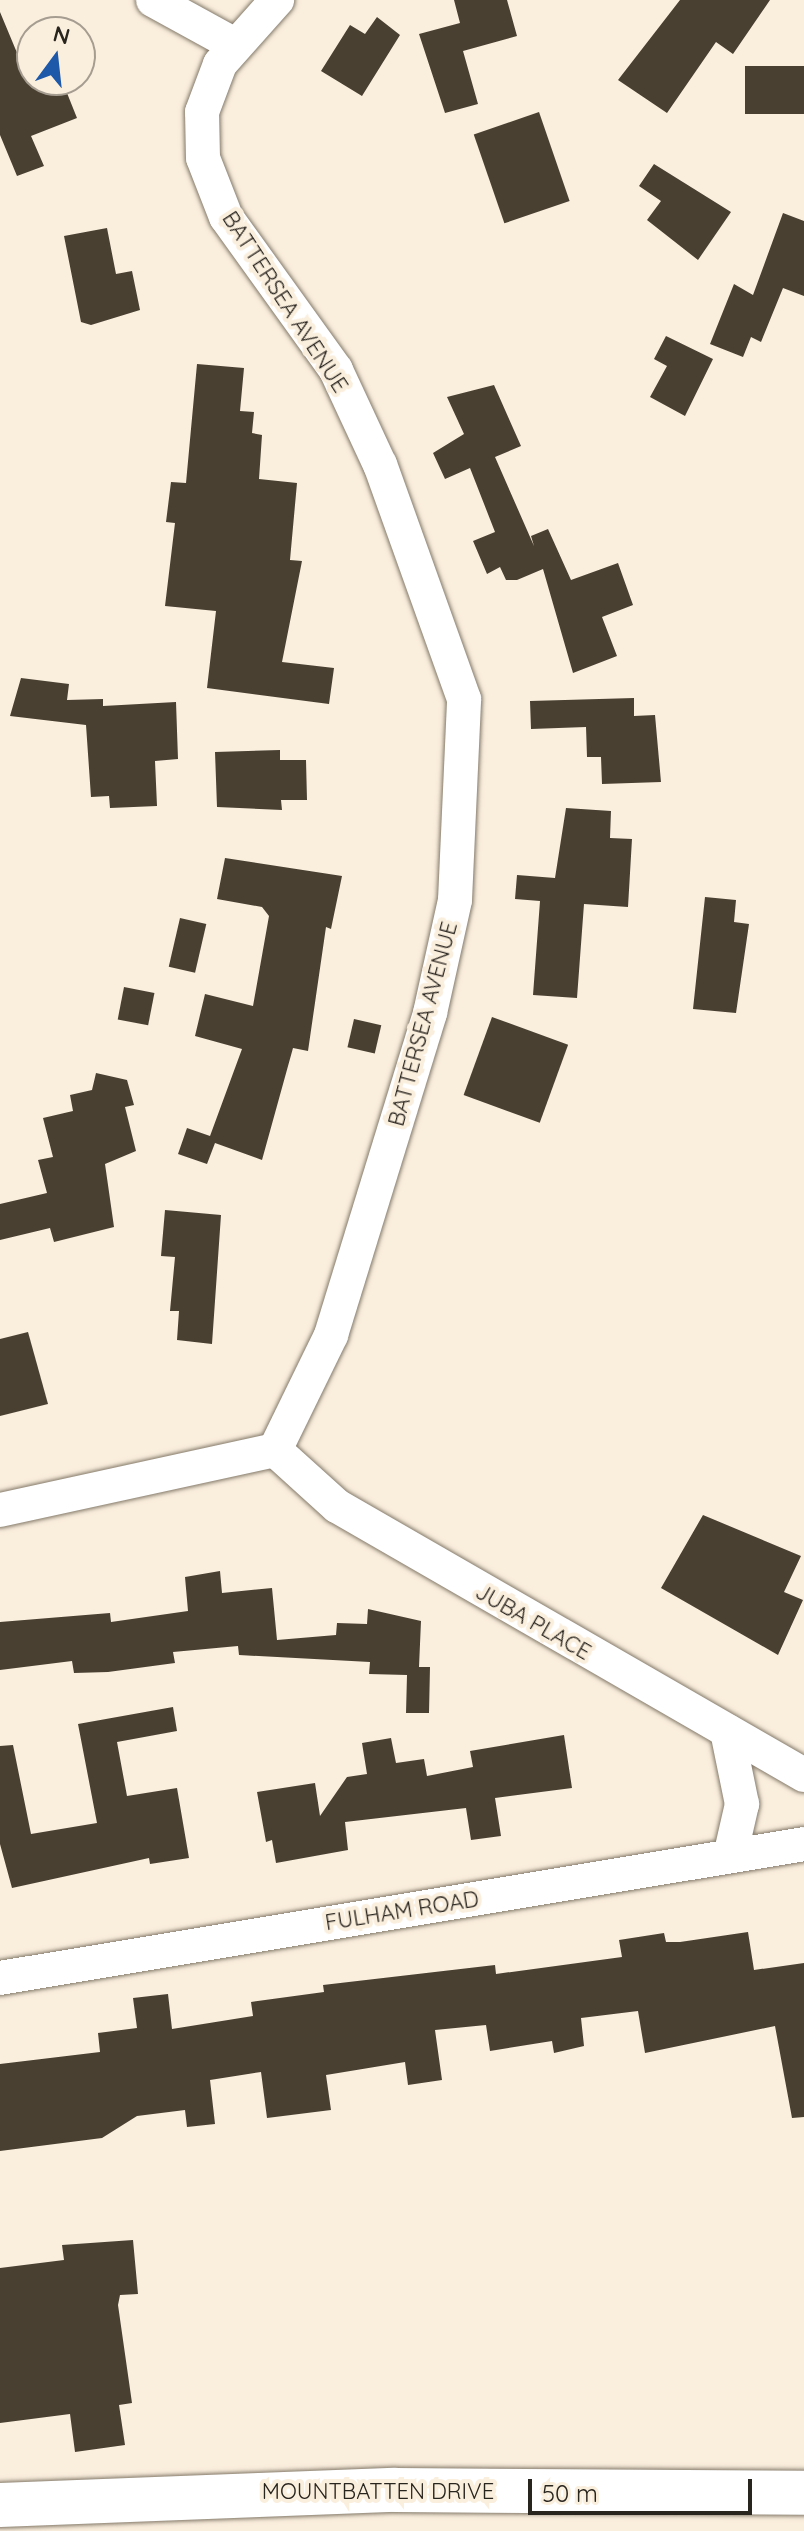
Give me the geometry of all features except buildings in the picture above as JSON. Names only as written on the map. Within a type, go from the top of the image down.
[{"type":"main road","name":"MOUNTBATTEN DRIVE","points":[[0,2505],[380,2490],[804,2493]]},
{"type":"street","points":[[153,0],[235,45]]},
{"type":"street","name":"BATTERSEA AVENUE","points":[[275,1450],[331,1335],[430,1013],[455,900],[464,699],[380,465],[336,370],[226,217],[203,158],[202,112],[235,45],[277,0]]},
{"type":"street","points":[[0,1510],[275,1450]]},
{"type":"street","name":"JUBA PLACE","points":[[275,1450],[337,1506],[804,1775]]},
{"type":"street","points":[[727,1731],[742,1804],[731,1852]]},
{"type":"street","name":"FULHAM ROAD","points":[[0,1978],[731,1852],[804,1844]]}]
